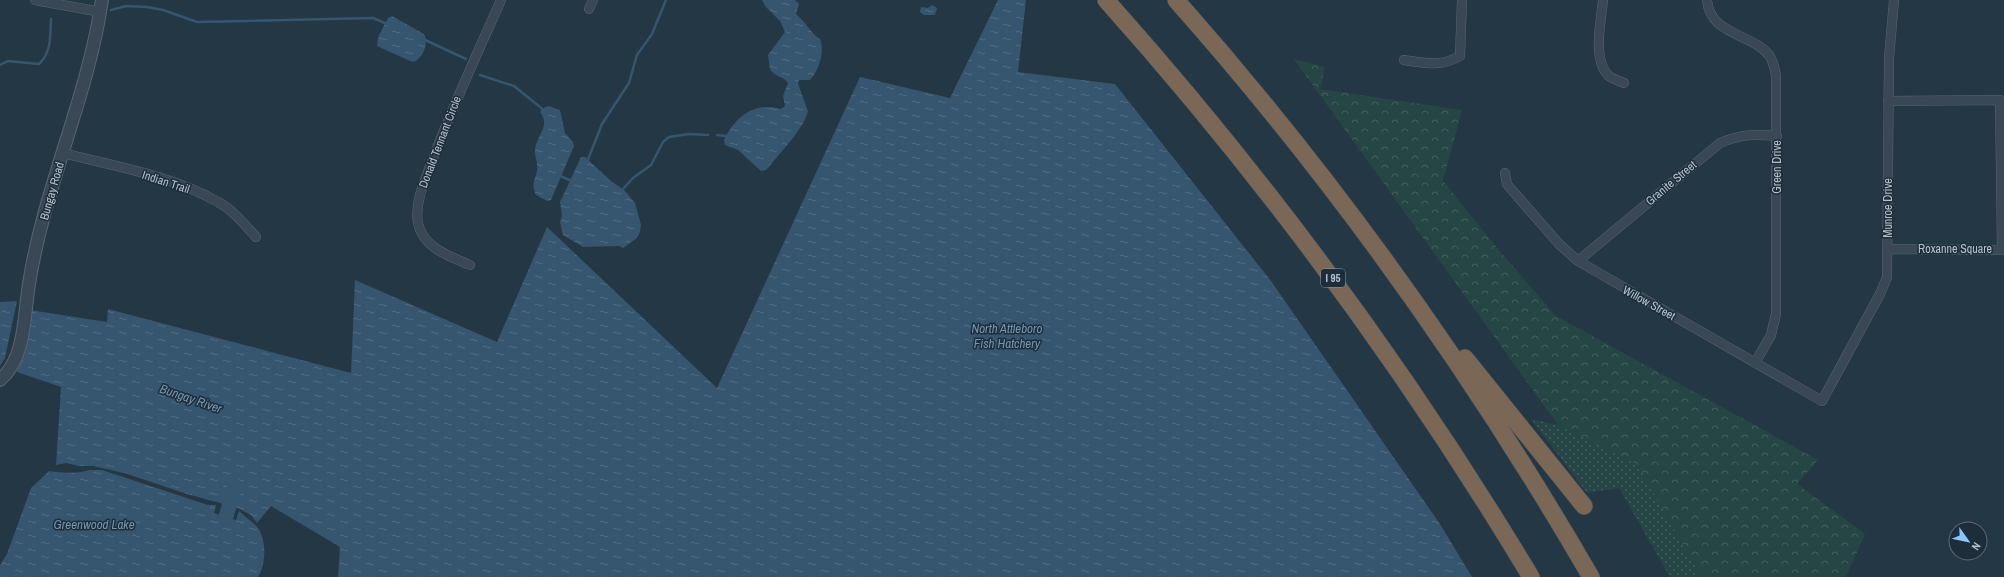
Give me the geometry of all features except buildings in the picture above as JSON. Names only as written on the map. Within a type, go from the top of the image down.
[{"type":"highway","name":"I 95","points":[[1106,0],[1219,132],[1328,273],[1443,437],[1532,577]]},
{"type":"highway","points":[[1176,0],[1263,102],[1373,244],[1584,506]]},
{"type":"highway","points":[[1373,244],[1508,441],[1591,577]]},
{"type":"street","points":[[35,0],[102,6]]},
{"type":"street","name":"Donald Tennant Circle","points":[[470,265],[437,250],[425,238],[418,223],[418,205],[424,184],[451,112],[501,0]]},
{"type":"street","points":[[589,9],[593,0]]},
{"type":"street","points":[[1404,60],[1432,65],[1450,62],[1460,56],[1462,0]]},
{"type":"street","points":[[1603,0],[1599,38],[1600,63],[1610,76],[1624,83]]},
{"type":"street","name":"Green Drive","points":[[1707,0],[1709,10],[1718,23],[1737,36],[1759,47],[1769,55],[1773,62],[1777,82],[1776,322],[1771,335],[1755,363]]},
{"type":"street","name":"Munroe Drive","points":[[1822,401],[1887,277],[1889,38],[1894,0]]},
{"type":"street","name":"Bungay Road","points":[[0,380],[10,369],[20,345],[33,262],[92,52],[102,6]]},
{"type":"street","name":"Roxanne Square","points":[[1888,101],[2000,100],[2002,250],[1888,249]]},
{"type":"street","name":"Granite Street","points":[[1578,262],[1720,143],[1736,136],[1753,134],[1777,136]]},
{"type":"street","name":"Indian Trail","points":[[63,153],[165,180],[194,190],[227,208],[256,237]]},
{"type":"street","name":"Willow Street","points":[[1505,173],[1507,184],[1559,244],[1578,262],[1822,401]]},
{"type":"green space","points":[[1294,59],[1325,67],[1320,89],[1462,110],[1443,181],[1498,249],[1556,316],[1818,460],[1797,484],[1865,534],[1846,577],[1701,577],[1638,465],[1558,425]]},
{"type":"green space","points":[[1531,419],[1558,425],[1638,465],[1701,577],[1670,577],[1619,488],[1587,493]]},
{"type":"water","points":[[762,0],[795,0],[799,4],[796,14],[803,20],[813,34],[820,39],[822,49],[820,61],[813,76],[810,80],[799,80],[798,84],[808,111],[802,125],[792,140],[769,167],[766,170],[761,171],[738,150],[725,145],[724,140],[734,124],[754,109],[772,107],[781,109],[785,106],[783,96],[788,83],[772,72],[770,69],[768,55],[785,32],[780,21],[766,7]]},
{"type":"water","name":"North Attleboro Fish Hatchery","points":[[998,0],[1026,0],[1018,72],[1115,84],[1271,281],[1440,524],[1472,577],[338,577],[340,547],[271,506],[257,523],[251,515],[238,508],[187,494],[124,473],[93,466],[79,466],[66,463],[56,465],[61,387],[17,372],[30,310],[107,322],[108,309],[351,373],[355,280],[497,342],[547,227],[717,388],[860,77],[950,98]]},
{"type":"water","points":[[932,5],[937,8],[935,15],[924,15],[920,12],[921,7],[928,8]]},
{"type":"water","points":[[392,16],[424,34],[426,42],[424,50],[420,57],[414,62],[377,46],[378,37],[388,18]]},
{"type":"water","points":[[549,106],[560,110],[565,133],[573,142],[574,146],[551,200],[547,201],[536,195],[533,186],[537,172],[535,149],[544,126],[543,117],[540,112],[543,108]]},
{"type":"water","points":[[581,157],[585,157],[611,181],[624,190],[635,203],[641,225],[640,232],[637,238],[623,248],[619,246],[583,247],[563,235],[560,222],[562,216],[560,202]]},
{"type":"water","points":[[17,301],[5,358],[0,366],[0,302]]},
{"type":"water","name":"Greenwood Lake","points":[[102,470],[208,505],[216,505],[214,513],[236,520],[239,511],[258,528],[263,539],[264,559],[261,572],[258,577],[0,577],[0,565],[7,554],[31,488],[49,471],[70,473]]},
{"type":"waterway","points":[[587,162],[602,124],[629,83],[637,55],[652,34],[666,0]]},
{"type":"waterway","points":[[111,10],[126,6],[147,7],[163,10],[197,22],[373,18],[387,24]]},
{"type":"waterway","points":[[0,65],[8,61],[39,64],[48,49],[51,19]]},
{"type":"waterway","points":[[423,39],[466,59]]},
{"type":"waterway","points":[[480,75],[514,86],[545,111]]},
{"type":"waterway","points":[[623,189],[633,178],[651,165],[663,142],[669,137],[689,134],[708,135]]},
{"type":"waterway","points":[[717,135],[727,136]]},
{"type":"waterway","points":[[558,175],[574,182]]},
{"type":"waterway","name":"Bungay River","points":[[226,517],[235,486]]}]
